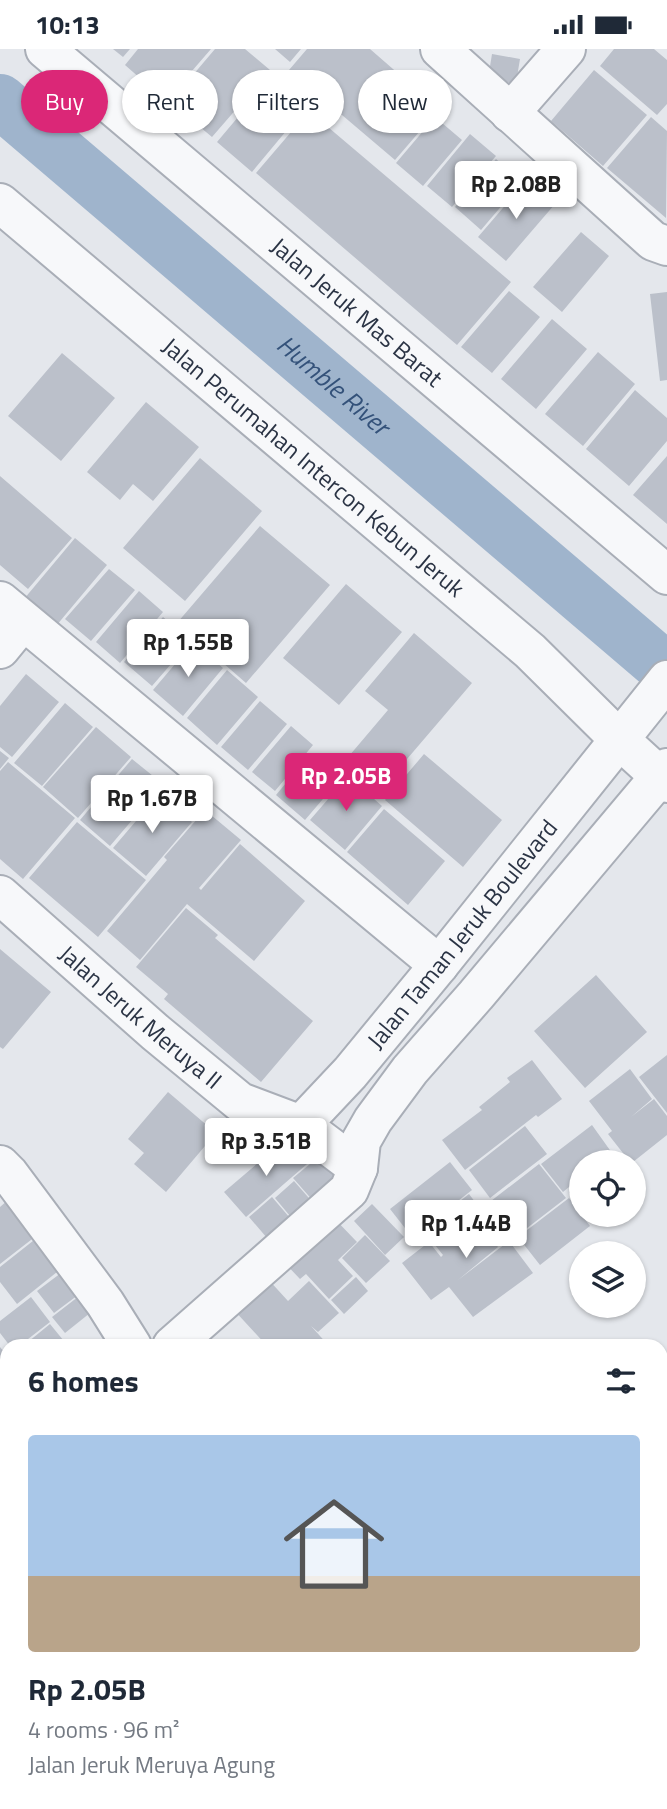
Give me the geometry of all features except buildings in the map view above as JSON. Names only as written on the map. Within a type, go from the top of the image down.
[{"type":"street","name":"Jalan Jeruk Mas Barat","points":[[45,49],[667,575]]},
{"type":"street","points":[[440,49],[653,240],[667,246]]},
{"type":"street","points":[[510,113],[566,49]]},
{"type":"street","name":"Jalan Perumahan Intercon Kebun Jeruk","points":[[0,203],[530,651],[620,740],[665,776]]},
{"type":"street","points":[[8,624],[439,965]]},
{"type":"street","name":"Jalan Taman Jeruk Boulevard","points":[[301,1125],[350,1073],[439,965],[657,693]]},
{"type":"street","name":"Jalan Taman Jeruk Boulevard","points":[[181,1339],[349,1190],[358,1168],[361,1141],[410,1070],[665,776]]},
{"type":"street","name":"Jalan Jeruk Meruya II","points":[[0,895],[155,1033],[240,1102],[301,1125],[358,1168]]},
{"type":"street","points":[[0,1165],[106,1303],[128,1339]]},
{"type":"waterway","name":"Humble River","points":[[0,101],[667,670]]}]
